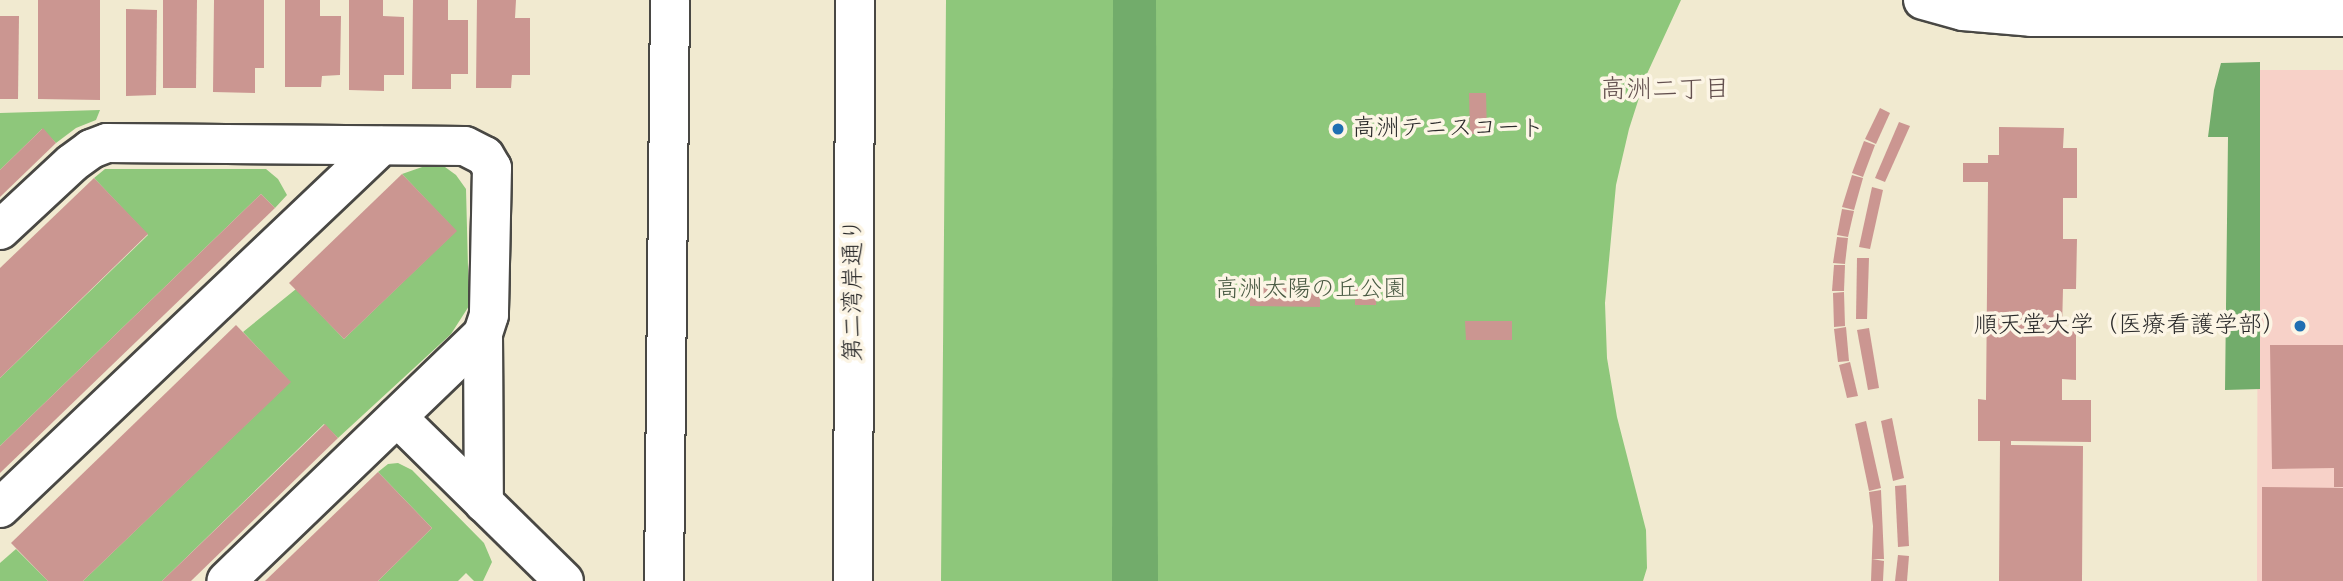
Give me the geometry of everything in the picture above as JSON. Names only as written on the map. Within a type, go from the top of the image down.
[{"type":"street","points":[[664,581],[670,0]]},
{"type":"street","name":"第二湾岸通り","points":[[852,581],[855,0]]},
{"type":"street","points":[[1923,0],[1963,11],[2031,18],[2343,17]]},
{"type":"street","points":[[0,230],[72,163],[91,149],[107,143],[464,146],[485,156],[492,168],[489,315],[483,334],[484,503]]},
{"type":"street","points":[[0,508],[381,146]]},
{"type":"street","points":[[226,581],[483,334]]},
{"type":"street","points":[[397,417],[484,503],[541,574]]},
{"type":"shaded area","name":"順天堂大学（医療看護学部）","points":[[2258,70],[2343,70],[2343,581],[2257,581]]},
{"type":"green space","name":"高洲太陽の丘公園","points":[[946,0],[1681,0],[1646,76],[1629,129],[1616,185],[1605,303],[1607,358],[1617,417],[1646,530],[1647,568],[1643,581],[941,581]]},
{"type":"green space","points":[[1113,0],[1156,0],[1158,581],[1112,581]]},
{"type":"green space","points":[[2260,62],[2260,389],[2225,390],[2228,137],[2208,137],[2214,90],[2221,63]]},
{"type":"green space","points":[[100,110],[96,120],[76,128],[56,143],[42,129],[0,170],[0,113]]},
{"type":"green space","points":[[425,166],[445,167],[456,175],[466,189],[469,306],[451,334],[338,438],[324,424],[162,581],[83,581],[290,382],[243,332],[296,289],[344,339],[456,231],[402,174]]},
{"type":"green space","points":[[105,169],[266,169],[278,179],[287,195],[275,208],[261,194],[0,446],[0,378],[148,235],[94,178]]},
{"type":"green space","points":[[398,463],[412,470],[484,543],[492,562],[483,581],[474,581],[466,573],[458,581],[378,581],[432,528],[378,472],[388,464]]},
{"type":"green space","points":[[16,549],[48,581],[0,581],[0,563]]},
{"type":"building","points":[[38,0],[100,0],[100,100],[38,99]]},
{"type":"building","points":[[163,0],[197,0],[196,88],[163,88]]},
{"type":"building","points":[[214,0],[264,0],[264,68],[255,68],[255,93],[213,92]]},
{"type":"building","points":[[285,0],[320,0],[320,16],[341,16],[340,75],[322,76],[321,87],[285,87]]},
{"type":"building","points":[[349,0],[383,0],[383,16],[404,17],[404,75],[384,75],[384,91],[349,90]]},
{"type":"building","points":[[413,0],[448,0],[448,20],[468,20],[468,74],[451,74],[451,89],[412,89]]},
{"type":"building","points":[[477,0],[516,0],[515,18],[530,18],[530,75],[512,75],[511,88],[476,88]]},
{"type":"building","points":[[126,9],[157,10],[156,95],[126,96]]},
{"type":"building","points":[[0,16],[19,16],[18,99],[0,99]]},
{"type":"building","points":[[1469,93],[1486,93],[1487,134],[1470,134]]},
{"type":"building","points":[[1880,108],[1890,113],[1876,144],[1865,139]]},
{"type":"building","points":[[1899,122],[1910,126],[1885,182],[1875,178]]},
{"type":"building","points":[[1999,127],[2064,128],[2063,148],[2077,148],[2077,198],[2063,198],[2063,239],[2077,239],[2076,289],[2063,289],[2062,329],[2076,330],[2076,380],[2062,379],[2062,400],[2091,400],[2091,442],[2011,441],[2011,445],[2083,446],[2082,581],[1999,581],[2000,441],[1978,441],[1978,399],[1986,400],[1988,182],[1963,182],[1963,163],[1988,163],[1988,155],[1999,155]]},
{"type":"building","points":[[43,128],[56,143],[0,197],[0,170]]},
{"type":"building","points":[[1864,141],[1875,145],[1863,177],[1852,173]]},
{"type":"building","points":[[402,174],[457,231],[344,339],[289,283]]},
{"type":"building","points":[[1852,175],[1863,178],[1854,210],[1842,207]]},
{"type":"building","points":[[94,178],[148,234],[0,378],[0,268]]},
{"type":"building","points":[[1872,187],[1883,190],[1870,249],[1859,247]]},
{"type":"building","points":[[261,194],[275,208],[0,473],[0,446]]},
{"type":"building","points":[[1842,209],[1854,211],[1848,237],[1837,235]]},
{"type":"building","points":[[1837,237],[1848,238],[1845,264],[1833,263]]},
{"type":"building","points":[[1857,258],[1869,258],[1867,319],[1856,319]]},
{"type":"building","points":[[1834,265],[1845,265],[1844,291],[1832,291]]},
{"type":"building","points":[[1250,286],[1320,286],[1320,307],[1250,306]]},
{"type":"building","points":[[1355,287],[1377,288],[1376,305],[1355,305]]},
{"type":"building","points":[[1844,292],[1845,326],[1834,327],[1833,293]]},
{"type":"building","points":[[1465,321],[1512,321],[1512,340],[1466,340]]},
{"type":"building","points":[[236,325],[291,382],[83,581],[48,581],[11,543]]},
{"type":"building","points":[[1846,327],[1849,361],[1838,362],[1834,329]]},
{"type":"building","points":[[1869,328],[1879,388],[1868,390],[1857,330]]},
{"type":"building","points":[[2270,345],[2343,345],[2343,487],[2334,487],[2334,468],[2272,469]]},
{"type":"building","points":[[1850,362],[1858,396],[1847,398],[1839,365]]},
{"type":"building","points":[[1892,418],[1904,478],[1893,481],[1881,421]]},
{"type":"building","points":[[1866,421],[1881,488],[1869,491],[1855,424]]},
{"type":"building","points":[[325,424],[338,438],[191,581],[162,581]]},
{"type":"building","points":[[378,472],[432,528],[378,581],[265,581]]},
{"type":"building","points":[[1906,485],[1909,546],[1898,547],[1895,486]]},
{"type":"building","points":[[2262,487],[2343,488],[2343,581],[2262,581]]},
{"type":"building","points":[[1881,490],[1884,559],[1872,559],[1884,561],[1883,581],[1871,581],[1873,526],[1869,492]]},
{"type":"building","points":[[1898,555],[1909,556],[1907,581],[1895,581]]},
{"type":"place","name":"高洲テニスコート","points":[[1338,129]]},
{"type":"place","name":"順天堂大学（医療看護学部）","points":[[2300,326]]},
{"type":"district","name":"高洲二丁目","points":[[1665,91]]}]
